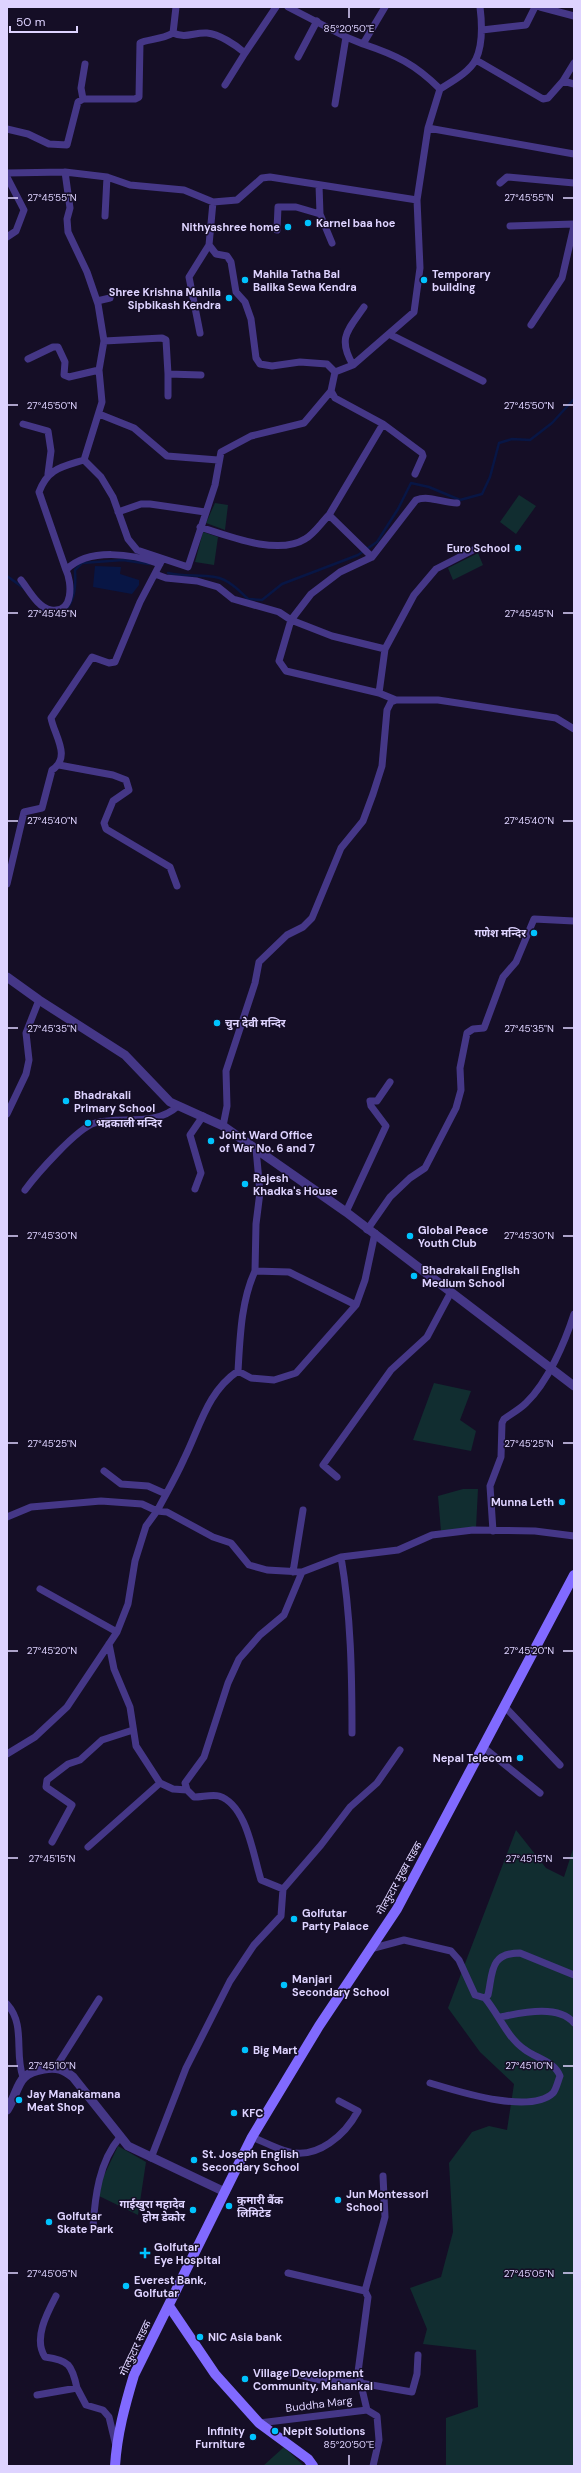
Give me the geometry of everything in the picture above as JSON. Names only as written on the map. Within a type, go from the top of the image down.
[{"type":"main road","name":"गोल्फुटार मुख्य सडक","points":[[187,2269],[252,2137],[319,2026],[374,1948],[397,1909],[573,1579]]},
{"type":"main road","name":"गोल्फुटार सडक","points":[[116,2466],[116,2448],[124,2407],[134,2375],[187,2269]]},
{"type":"main road","points":[[169,2306],[215,2374],[259,2422],[308,2459],[313,2466]]},
{"type":"street","points":[[173,33],[176,7]]},
{"type":"street","points":[[225,85],[276,7]]},
{"type":"street","points":[[288,7],[346,37],[400,56],[416,66],[440,89]]},
{"type":"street","points":[[363,44],[385,7]]},
{"type":"street","points":[[335,372],[353,365],[414,312],[420,268],[417,200],[428,128],[440,89],[460,76],[476,60],[482,30],[480,7]]},
{"type":"street","points":[[482,30],[526,26],[535,7]]},
{"type":"street","points":[[540,7],[574,16]]},
{"type":"street","points":[[298,58],[318,22]]},
{"type":"street","points":[[7,129],[28,134],[49,144],[66,145],[75,108],[78,102],[83,99],[135,99],[139,97],[140,43],[144,40],[164,38],[173,33],[188,36],[207,33],[236,46],[245,53]]},
{"type":"street","points":[[335,104],[346,37]]},
{"type":"street","points":[[476,60],[543,99],[548,98],[563,81],[574,63]]},
{"type":"street","points":[[83,99],[81,88],[85,64]]},
{"type":"street","points":[[563,81],[574,84]]},
{"type":"street","points":[[428,128],[574,154]]},
{"type":"street","points":[[7,173],[65,172],[107,177],[130,185],[184,190],[213,202],[237,200],[262,178],[417,200]]},
{"type":"street","points":[[65,172],[70,208],[67,219],[68,232],[87,272],[97,301],[104,341],[99,370],[102,402],[84,460]]},
{"type":"street","points":[[7,177],[24,210],[16,230],[7,238]]},
{"type":"street","points":[[106,216],[107,177]]},
{"type":"street","points":[[500,182],[507,177],[574,183]]},
{"type":"street","points":[[319,185],[320,214],[332,243]]},
{"type":"street","points":[[200,333],[189,277],[209,245],[213,202]]},
{"type":"street","points":[[277,230],[278,207],[296,207],[320,214]]},
{"type":"street","points":[[510,226],[574,225],[562,278],[531,325]]},
{"type":"street","points":[[209,245],[216,254],[227,256],[231,262],[236,292],[245,302],[251,319],[256,358],[260,364],[272,366],[300,362],[327,364],[335,372]]},
{"type":"street","points":[[97,301],[110,298]]},
{"type":"street","points":[[353,365],[347,354],[344,342],[346,332],[364,307]]},
{"type":"street","points":[[389,334],[483,381]]},
{"type":"street","points":[[104,341],[162,338],[166,340],[168,396]]},
{"type":"street","points":[[28,360],[53,347],[58,347],[65,362],[64,375],[69,377],[99,370]]},
{"type":"street","points":[[66,570],[72,564],[92,557],[122,554],[188,567],[215,484],[218,460],[221,452],[251,436],[304,423],[331,391],[335,372]]},
{"type":"street","points":[[168,374],[201,375]]},
{"type":"street","points":[[331,391],[335,398],[383,424],[422,453],[423,456],[415,474]]},
{"type":"street","points":[[99,414],[134,428],[167,456],[218,460]]},
{"type":"street","points":[[21,580],[41,605],[51,610],[56,610],[66,604],[70,595],[69,576],[39,492],[48,474],[51,451],[48,432],[23,424]]},
{"type":"street","points":[[200,527],[244,541],[290,545],[305,539],[329,515],[383,424]]},
{"type":"street","points":[[48,474],[84,460]]},
{"type":"street","points":[[84,460],[101,477],[113,497],[128,539],[137,550],[161,562]]},
{"type":"street","points":[[457,503],[448,503],[424,497],[416,500],[371,556],[340,572],[311,594],[291,620],[280,661],[286,671],[379,693],[396,700],[438,700],[486,709],[556,718],[574,729]]},
{"type":"street","points":[[118,512],[141,504],[205,512]]},
{"type":"street","points":[[329,515],[371,556]]},
{"type":"street","points":[[379,693],[385,649],[414,595],[436,569],[475,549]]},
{"type":"street","points":[[7,884],[24,812],[41,809],[52,770],[59,765],[62,757],[58,734],[51,718],[92,657],[109,663],[115,662],[154,574],[161,562]]},
{"type":"street","points":[[154,574],[166,578],[218,587],[233,599],[279,612],[291,620],[332,636],[385,649]]},
{"type":"street","points":[[223,1126],[227,1106],[226,1072],[255,983],[259,962],[287,935],[303,927],[312,918],[341,848],[363,822],[382,766],[387,710],[391,702],[396,700]]},
{"type":"street","points":[[59,765],[113,775],[126,780],[129,790],[113,801],[104,823],[106,829],[170,867],[177,886]]},
{"type":"street","points":[[238,1371],[251,1378],[274,1380],[296,1373],[356,1305],[365,1280],[371,1231],[390,1197],[410,1178],[425,1168],[456,1108],[461,1090],[460,1068],[467,1033],[473,1029],[484,1028],[503,977],[516,962],[534,919],[574,921]]},
{"type":"street","points":[[7,977],[39,1000],[125,1055],[170,1102],[223,1126],[346,1212],[574,1386]]},
{"type":"street","points":[[7,1114],[26,1074],[29,1060],[26,1033],[39,1000]]},
{"type":"street","points":[[346,1212],[386,1126],[371,1106],[370,1101],[377,1101],[390,1082]]},
{"type":"street","points":[[24,1190],[40,1169],[51,1162],[74,1135],[95,1123],[144,1120],[172,1111],[178,1106]]},
{"type":"street","points":[[195,1189],[201,1173],[190,1135],[203,1116]]},
{"type":"street","points":[[238,1371],[241,1328],[249,1283],[255,1271],[256,1224],[260,1192],[256,1149]]},
{"type":"street","points":[[255,1271],[289,1272],[356,1305]]},
{"type":"street","points":[[337,1477],[323,1465],[355,1423],[377,1387],[391,1370],[427,1336],[452,1292]]},
{"type":"street","points":[[493,1531],[490,1486],[502,1456],[502,1423],[504,1419],[526,1403],[550,1368],[566,1338],[574,1314]]},
{"type":"street","points":[[7,1754],[35,1737],[66,1707],[117,1632],[128,1604],[135,1561],[146,1526],[166,1494],[185,1458],[210,1401],[224,1380],[238,1371]]},
{"type":"street","points":[[104,1471],[121,1484],[148,1486],[166,1494]]},
{"type":"street","points":[[7,1517],[30,1507],[101,1501],[142,1504],[156,1511],[167,1512],[213,1537],[231,1543],[249,1565],[293,1572],[302,1572],[341,1557],[398,1550],[432,1535],[473,1530],[535,1531],[574,1536]]},
{"type":"street","points":[[293,1572],[303,1510]]},
{"type":"street","points":[[341,1557],[346,1588],[352,1684],[352,1733]]},
{"type":"street","points":[[283,1889],[261,1880],[246,1828],[238,1811],[228,1800],[218,1796],[194,1797],[187,1790],[185,1783],[204,1757],[228,1684],[239,1659],[260,1635],[284,1615],[302,1572]]},
{"type":"street","points":[[40,1589],[117,1632]]},
{"type":"street","points":[[109,1644],[114,1669],[130,1707],[136,1746],[160,1783],[173,1789],[187,1790]]},
{"type":"street","points":[[504,1707],[560,1765]]},
{"type":"street","points":[[52,1842],[72,1805],[46,1787],[47,1780],[68,1764],[80,1760],[102,1740],[133,1730]]},
{"type":"street","points":[[483,1747],[540,1793]]},
{"type":"street","points":[[151,2158],[186,2068],[230,1981],[254,1945],[281,1916],[283,1889],[321,1846],[350,1807],[377,1783],[400,1750]]},
{"type":"street","points":[[88,1847],[160,1783]]},
{"type":"street","points":[[374,1948],[404,1940],[451,1951],[459,1960],[475,1995],[485,1998],[500,2017],[510,2037],[525,2050],[556,2067],[560,2076],[553,2093],[540,2101],[525,2104],[472,2095],[430,2083]]},
{"type":"street","points":[[485,1998],[488,1995],[494,1963],[499,1958],[513,1953],[520,1953],[574,1975]]},
{"type":"street","points":[[56,2067],[99,1999]]},
{"type":"street","points":[[7,2004],[18,2025],[18,2058],[23,2077]]},
{"type":"street","points":[[500,2017],[537,2012],[563,2015],[574,2023]]},
{"type":"street","points":[[7,2110],[23,2077],[29,2071],[56,2067],[66,2071],[73,2077],[120,2137],[135,2150],[225,2192]]},
{"type":"street","points":[[252,2137],[289,2152],[310,2153],[331,2142],[349,2127],[358,2111],[339,2101]]},
{"type":"street","points":[[93,2227],[97,2188],[100,2176],[114,2144],[120,2137]]},
{"type":"street","points":[[367,2410],[358,2372],[368,2297],[366,2291],[385,2217],[383,2176]]},
{"type":"street","points":[[288,2273],[366,2291]]},
{"type":"street","points":[[56,2296],[42,2327],[42,2352],[45,2357],[61,2359],[73,2369],[77,2388],[86,2405],[103,2410],[110,2417],[116,2448]]},
{"type":"street","points":[[292,2373],[320,2380],[360,2383],[412,2392],[417,2374],[418,2355]]},
{"type":"street","points":[[37,2395],[77,2388]]},
{"type":"street","name":"Buddha Marg","points":[[259,2422],[367,2410],[377,2416],[379,2440],[374,2466]]},
{"type":"green space","points":[[519,495],[536,506],[516,534],[500,522]]},
{"type":"green space","points":[[215,503],[228,505],[225,530],[206,523]]},
{"type":"green space","points":[[203,532],[218,537],[214,565],[195,562]]},
{"type":"green space","points":[[478,553],[483,565],[453,580],[448,568]]},
{"type":"green space","points":[[434,1383],[471,1391],[460,1420],[476,1431],[471,1451],[413,1440]]},
{"type":"green space","points":[[463,1489],[478,1489],[476,1528],[441,1531],[438,1496]]},
{"type":"green space","points":[[516,1830],[546,1868],[564,1877],[574,1846],[574,2466],[446,2466],[446,2418],[478,2407],[476,2350],[423,2344],[427,2329],[410,2288],[441,2277],[453,2232],[449,2163],[472,2132],[489,2126],[507,2130],[514,2084],[480,2052],[448,2008]]},
{"type":"green space","points":[[118,2146],[146,2162],[138,2215],[97,2195],[99,2186]]},
{"type":"green space","points":[[284,2447],[304,2466],[263,2466]]},
{"type":"shaded area","points":[[95,566],[121,567],[120,574],[139,580],[139,585],[132,594],[93,587]]},
{"type":"waterway","points":[[168,573],[220,578],[233,585],[248,599],[262,600],[282,584],[358,555],[377,542],[398,509],[411,483],[429,487],[460,500],[482,494],[490,477],[499,443],[512,439],[530,440],[552,423],[574,399]]},
{"type":"waterway","points":[[41,608],[45,613],[61,616],[66,611],[74,594],[75,570],[82,563],[123,560],[149,564]]},
{"type":"waterway","points":[[7,576],[25,589]]},
{"type":"place","name":"Karnel baa hoe","points":[[308,223]]},
{"type":"place","name":"Nithyashree home","points":[[288,227]]},
{"type":"place","name":"Mahila Tatha Bal Balika Sewa Kendra","points":[[245,280]]},
{"type":"place","name":"Temporary building","points":[[424,280]]},
{"type":"place","name":"Shree Krishna Mahila Sipbikash Kendra","points":[[229,298]]},
{"type":"place","name":"Euro School","points":[[518,548]]},
{"type":"place","name":"गणेश मन्दिर","points":[[534,933]]},
{"type":"place","name":"चुन देवी मन्दिर","points":[[217,1023]]},
{"type":"place","name":"Bhadrakali Primary School","points":[[66,1101]]},
{"type":"place","name":"भद्रकाली मन्दिर","points":[[88,1123]]},
{"type":"place","name":"Joint Ward Office of War No. 6 and 7","points":[[211,1141]]},
{"type":"place","name":"Rajesh Khadka's House","points":[[245,1184]]},
{"type":"place","name":"Global Peace Youth Club","points":[[410,1236]]},
{"type":"place","name":"Bhadrakali English Medium School","points":[[414,1276]]},
{"type":"place","name":"Munna Leth","points":[[562,1502]]},
{"type":"place","name":"Nepal Telecom","points":[[520,1758]]},
{"type":"place","name":"Golfutar Party Palace","points":[[294,1919]]},
{"type":"place","name":"Manjari Secondary School","points":[[284,1985]]},
{"type":"place","name":"Big Mart","points":[[245,2050]]},
{"type":"place","name":"Jay Manakamana Meat Shop","points":[[19,2100]]},
{"type":"place","name":"KFC","points":[[234,2113]]},
{"type":"place","name":"St. Joseph English Secondary School","points":[[194,2160]]},
{"type":"place","name":"Jun Montessori School","points":[[338,2200]]},
{"type":"place","name":"कुमारी बैंक लिमिटेड","points":[[229,2206]]},
{"type":"place","name":"गाईखुरा महादेव होम डेकोर","points":[[193,2210]]},
{"type":"place","name":"Golfutar Skate Park","points":[[49,2222]]},
{"type":"place","name":"Golfutar Eye Hospital","points":[[145,2253]]},
{"type":"place","name":"Everest Bank, Golfutar","points":[[126,2286]]},
{"type":"place","name":"NIC Asia bank","points":[[200,2337]]},
{"type":"place","name":"Village Development Community, Mahankal","points":[[245,2379]]},
{"type":"place","name":"Nepit Solutions","points":[[275,2431]]},
{"type":"place","name":"Infinity Furniture","points":[[253,2437]]}]
